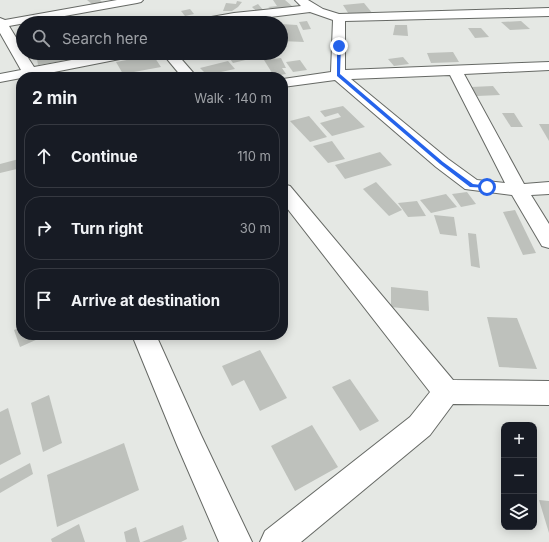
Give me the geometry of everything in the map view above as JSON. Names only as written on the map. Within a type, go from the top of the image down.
[{"type":"street","points":[[42,16],[137,0]]},
{"type":"street","points":[[495,0],[512,14]]},
{"type":"street","points":[[240,16],[306,4],[323,14],[339,18],[549,12]]},
{"type":"street","points":[[388,4],[405,17]]},
{"type":"street","points":[[338,75],[339,18]]},
{"type":"street","points":[[16,20],[1,23],[16,48]]},
{"type":"street","points":[[23,60],[31,72]]},
{"type":"street","points":[[41,72],[97,60]]},
{"type":"street","points":[[175,60],[186,72]]},
{"type":"street","points":[[288,82],[338,75],[549,66]]},
{"type":"street","points":[[454,69],[518,190],[549,241]]},
{"type":"street","points":[[338,75],[442,163],[472,186],[518,190],[549,188]]},
{"type":"street","points":[[0,78],[16,76]]},
{"type":"street","points":[[288,196],[446,392]]},
{"type":"street","points":[[146,340],[191,445],[236,542]]},
{"type":"street","points":[[446,392],[549,393]]},
{"type":"street","points":[[276,542],[420,426],[446,392]]},
{"type":"building","points":[[87,0],[100,0],[103,3],[93,5]]},
{"type":"building","points":[[273,0],[285,0],[292,6],[272,9],[268,7],[277,6]]},
{"type":"building","points":[[237,1],[242,2],[238,7],[232,11],[223,11],[226,3],[236,4]]},
{"type":"building","points":[[364,3],[373,14],[350,16],[343,5]]},
{"type":"building","points":[[258,4],[264,11],[257,12],[252,7]]},
{"type":"building","points":[[190,9],[194,14],[185,16],[181,11]]},
{"type":"building","points":[[307,21],[311,29],[303,30],[299,22]]},
{"type":"building","points":[[521,21],[530,29],[510,30],[501,22]]},
{"type":"building","points":[[288,24],[297,25],[304,42],[288,41]]},
{"type":"building","points":[[395,25],[407,25],[408,36],[393,35]]},
{"type":"building","points":[[468,28],[481,28],[489,37],[475,38]]},
{"type":"building","points":[[453,52],[459,62],[431,63],[427,53]]},
{"type":"building","points":[[403,57],[409,64],[394,66],[388,59]]},
{"type":"building","points":[[37,60],[68,60],[38,65]]},
{"type":"building","points":[[127,60],[156,60],[161,67],[134,72],[122,72],[116,62]]},
{"type":"building","points":[[231,60],[245,60],[233,63]]},
{"type":"building","points":[[264,60],[282,60],[286,68],[282,68],[285,72],[272,72]]},
{"type":"building","points":[[300,60],[307,70],[293,72],[286,62]]},
{"type":"building","points":[[228,61],[235,69],[221,72],[204,72],[200,68]]},
{"type":"building","points":[[493,86],[500,95],[477,96],[471,87]]},
{"type":"building","points":[[343,106],[365,127],[332,136],[320,123],[341,117],[338,113],[325,117],[320,111]]},
{"type":"building","points":[[502,113],[514,113],[523,127],[511,127]]},
{"type":"building","points":[[309,116],[327,137],[310,142],[290,121]]},
{"type":"building","points":[[539,124],[549,124],[549,141]]},
{"type":"building","points":[[332,141],[345,159],[328,163],[313,146]]},
{"type":"building","points":[[380,152],[392,165],[345,179],[335,165]]},
{"type":"building","points":[[16,160],[16,169],[0,173],[0,164]]},
{"type":"building","points":[[376,182],[402,210],[389,216],[363,189]]},
{"type":"building","points":[[467,192],[476,204],[461,207],[452,194]]},
{"type":"building","points":[[446,194],[457,207],[431,213],[420,200]]},
{"type":"building","points":[[417,201],[426,216],[408,217],[398,203]]},
{"type":"building","points":[[515,210],[536,253],[523,255],[503,212]]},
{"type":"building","points":[[434,215],[454,217],[457,236],[440,234]]},
{"type":"building","points":[[468,233],[476,234],[480,268],[471,266]]},
{"type":"building","points":[[391,287],[428,291],[429,311],[391,307]]},
{"type":"building","points":[[487,317],[517,318],[537,369],[499,367]]},
{"type":"building","points":[[18,340],[36,340],[20,347]]},
{"type":"building","points":[[260,350],[287,398],[260,411],[244,380],[232,386],[222,366]]},
{"type":"building","points":[[350,379],[379,421],[360,431],[332,387]]},
{"type":"building","points":[[49,395],[62,443],[43,452],[31,403]]},
{"type":"building","points":[[8,408],[21,454],[0,465],[0,412]]},
{"type":"building","points":[[312,425],[338,467],[295,491],[271,446]]},
{"type":"building","points":[[124,443],[139,490],[57,527],[47,475]]},
{"type":"building","points":[[30,463],[33,474],[0,493],[0,479]]},
{"type":"building","points":[[539,500],[549,501],[549,533]]},
{"type":"building","points":[[79,524],[85,542],[52,542],[51,539]]},
{"type":"building","points":[[183,525],[187,539],[181,542],[142,542]]},
{"type":"building","points":[[136,527],[140,542],[126,542],[124,532]]},
{"type":"route","points":[[339,46],[338,75],[442,163],[472,186],[487,187]]}]
